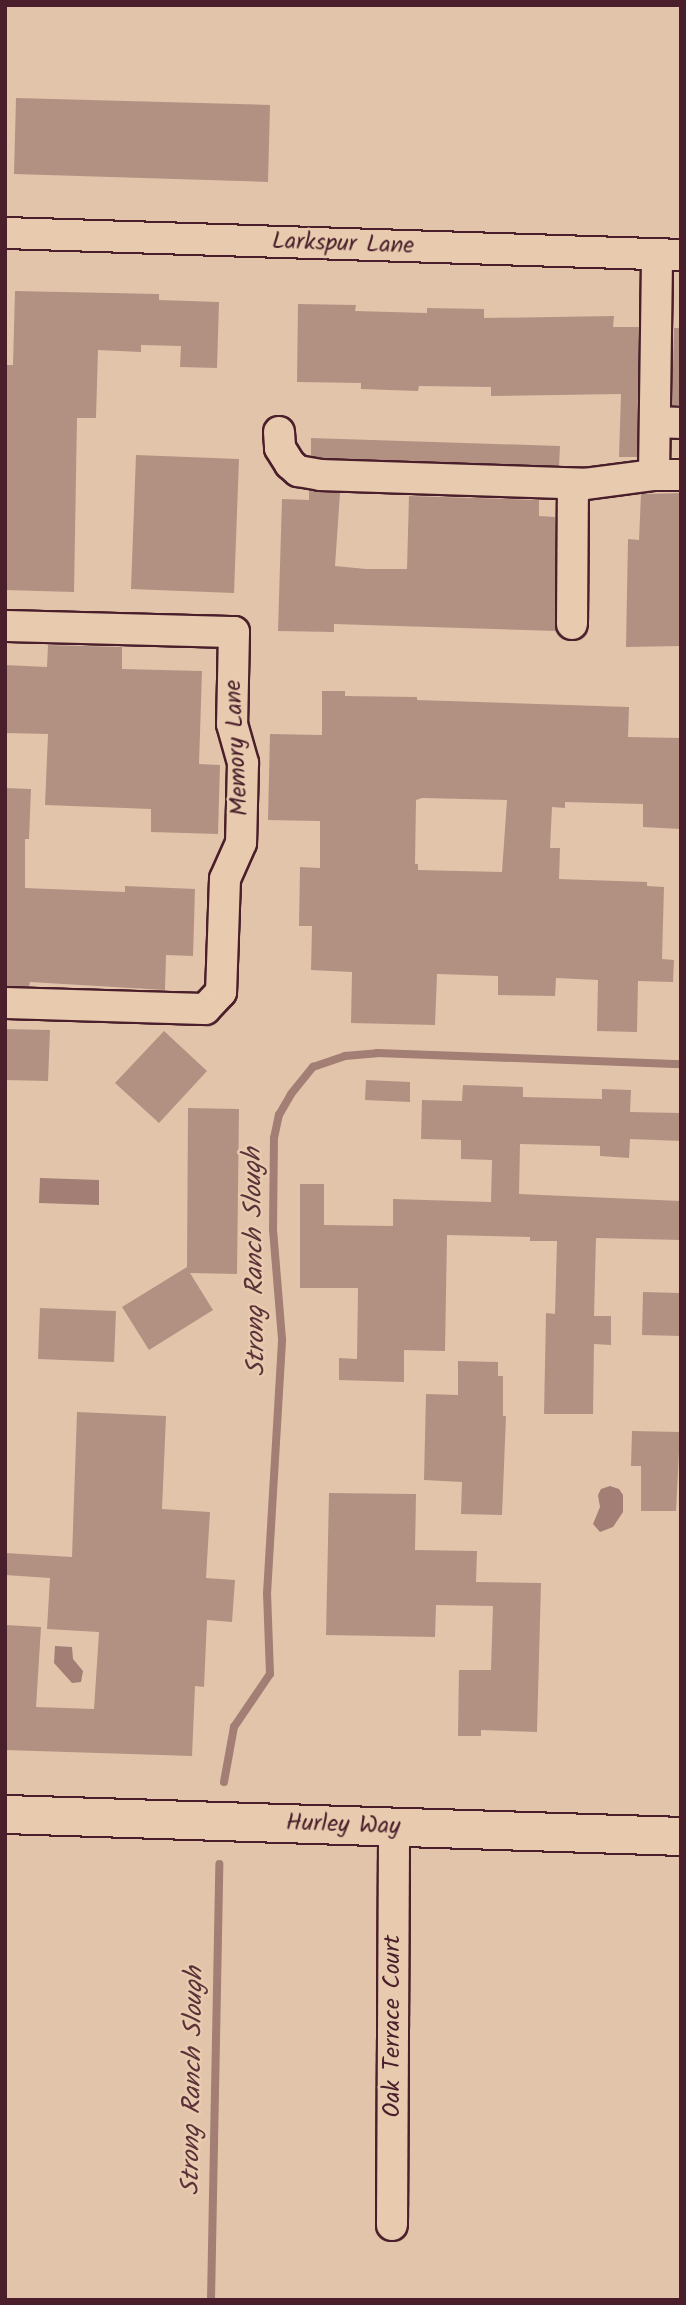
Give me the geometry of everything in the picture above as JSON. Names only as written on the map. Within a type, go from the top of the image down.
[{"type":"street","name":"Larkspur Lane","points":[[5,233],[669,255]]},
{"type":"street","points":[[279,432],[284,456],[298,471],[309,474],[573,484],[668,475],[669,255]]},
{"type":"street","points":[[572,624],[573,484]]},
{"type":"street","name":"Memory Lane","points":[[5,626],[234,632],[232,724],[243,763],[241,843],[225,878],[221,992],[205,1010],[5,1003]]},
{"type":"street","name":"Hurley Way","points":[[5,1814],[681,1836]]},
{"type":"street","name":"Oak Terrace Court","points":[[392,2225],[394,1826]]},
{"type":"shaded area","points":[[40,1178],[99,1180],[99,1205],[39,1203]]},
{"type":"shaded area","points":[[610,1486],[619,1489],[623,1495],[623,1512],[613,1527],[600,1532],[593,1524],[600,1507],[598,1495],[601,1489]]},
{"type":"shaded area","points":[[55,1646],[72,1647],[73,1659],[83,1671],[81,1682],[72,1683],[54,1663]]},
{"type":"building","points":[[16,98],[270,105],[268,182],[14,174]]},
{"type":"building","points":[[15,291],[159,294],[159,300],[219,302],[217,368],[180,367],[181,346],[141,345],[141,352],[98,350],[96,418],[77,418],[74,592],[5,590],[5,365],[13,365]]},
{"type":"building","points":[[298,304],[356,305],[355,311],[427,313],[427,308],[484,309],[484,318],[614,316],[613,327],[639,327],[637,457],[619,457],[621,394],[491,396],[491,387],[419,386],[418,391],[361,389],[361,383],[297,382]]},
{"type":"building","points":[[674,328],[681,328],[681,405],[672,405]]},
{"type":"building","points":[[311,438],[560,446],[559,466],[322,458],[311,456]]},
{"type":"building","points":[[136,455],[239,459],[234,593],[131,589]]},
{"type":"building","points":[[309,491],[340,493],[335,566],[366,569],[407,569],[409,496],[539,500],[539,516],[555,517],[556,631],[334,624],[334,632],[278,631],[282,499],[309,500]]},
{"type":"building","points":[[681,493],[681,646],[626,647],[628,539],[639,540],[641,494]]},
{"type":"building","points":[[48,645],[122,647],[122,669],[202,671],[199,764],[220,765],[218,834],[151,832],[151,809],[45,805],[48,734],[5,733],[5,665],[47,667]]},
{"type":"building","points":[[322,691],[345,691],[345,696],[629,707],[628,737],[681,738],[681,829],[643,827],[643,804],[565,802],[565,808],[552,807],[550,848],[560,848],[559,879],[647,882],[647,886],[664,887],[662,959],[674,960],[673,982],[638,981],[637,1032],[597,1031],[598,980],[556,978],[555,996],[498,995],[498,976],[437,974],[435,1025],[351,1023],[352,972],[311,970],[312,926],[299,926],[300,867],[320,868],[320,821],[268,820],[270,734],[322,735]],"holes":[[[416,800],[507,800],[502,872],[418,870],[418,864],[415,864]]]},
{"type":"building","points":[[5,788],[31,789],[29,839],[25,839],[25,888],[125,892],[125,886],[195,889],[193,956],[166,955],[165,990],[30,982],[29,986],[5,986]]},
{"type":"building","points":[[5,1029],[50,1030],[48,1081],[5,1080]]},
{"type":"building","points":[[164,1031],[207,1071],[159,1123],[115,1083]]},
{"type":"building","points":[[366,1080],[410,1082],[410,1102],[365,1100]]},
{"type":"building","points":[[463,1085],[523,1087],[523,1097],[602,1099],[602,1089],[631,1090],[630,1112],[681,1113],[681,1141],[630,1139],[629,1158],[600,1156],[600,1146],[520,1144],[519,1194],[681,1201],[681,1240],[596,1238],[594,1316],[611,1316],[611,1345],[594,1344],[593,1414],[544,1414],[546,1313],[555,1314],[557,1241],[530,1241],[530,1237],[447,1235],[445,1351],[404,1350],[404,1382],[339,1380],[339,1358],[357,1359],[358,1288],[300,1288],[300,1184],[324,1184],[324,1225],[393,1226],[393,1199],[491,1202],[492,1160],[461,1159],[461,1140],[421,1139],[422,1100],[462,1101]]},
{"type":"building","points":[[188,1108],[239,1109],[237,1274],[190,1273],[213,1310],[149,1350],[122,1307],[187,1267]]},
{"type":"building","points":[[643,1292],[681,1293],[681,1336],[642,1335]]},
{"type":"building","points":[[40,1308],[116,1311],[114,1362],[38,1359]]},
{"type":"building","points":[[458,1361],[498,1362],[498,1376],[503,1376],[503,1416],[506,1416],[502,1515],[461,1514],[462,1482],[424,1480],[426,1394],[458,1395]]},
{"type":"building","points":[[77,1412],[166,1416],[162,1509],[210,1512],[206,1578],[235,1580],[232,1622],[207,1620],[204,1687],[195,1686],[192,1756],[5,1750],[5,1625],[41,1627],[36,1707],[94,1709],[99,1632],[47,1629],[50,1578],[5,1575],[5,1553],[72,1557]]},
{"type":"building","points":[[632,1431],[680,1432],[676,1511],[641,1511],[641,1466],[631,1466]]},
{"type":"building","points":[[329,1493],[416,1494],[415,1550],[477,1551],[476,1582],[541,1583],[537,1732],[481,1730],[481,1736],[458,1736],[459,1670],[491,1670],[493,1606],[436,1605],[435,1637],[326,1635]]},
{"type":"waterway","name":"Strong Ranch Slough","points":[[224,1782],[234,1727],[270,1674],[267,1594],[282,1339],[273,1230],[274,1138],[279,1115],[291,1094],[313,1067],[345,1056],[377,1053],[681,1064]]},
{"type":"waterway","name":"Strong Ranch Slough","points":[[211,2300],[219,1864]]}]
